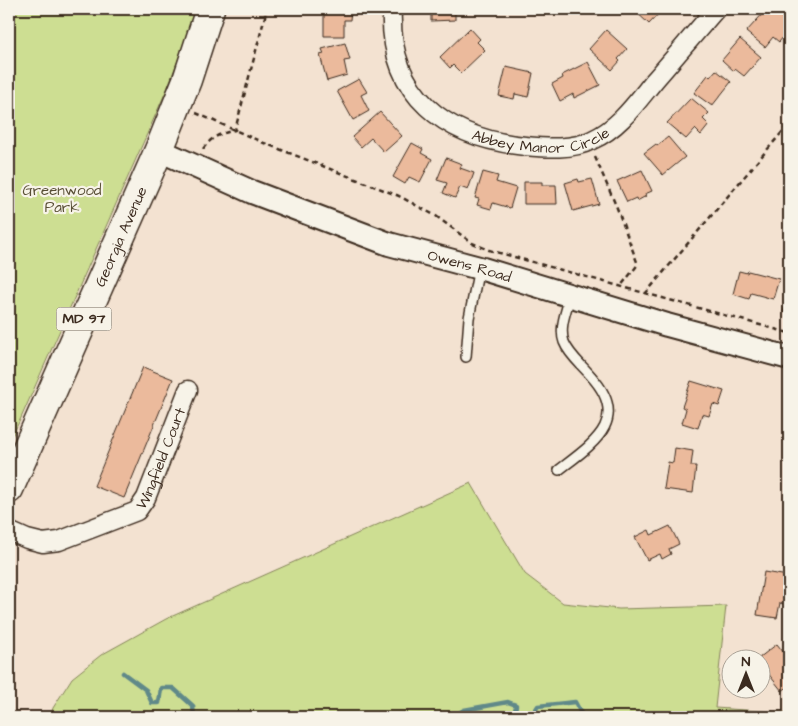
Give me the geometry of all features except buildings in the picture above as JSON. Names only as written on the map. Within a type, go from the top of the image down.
[{"type":"main road","name":"Georgia Avenue","points":[[9,489],[159,150],[187,80],[210,9]]},
{"type":"street","name":"Abbey Manor Circle","points":[[392,9],[392,40],[399,65],[409,87],[428,109],[461,129],[500,143],[541,147],[568,146],[591,141],[615,127],[716,9]]},
{"type":"street","name":"Owens Road","points":[[159,150],[252,192],[389,244],[478,268],[667,325],[789,358]]},
{"type":"street","name":"Wingfield Court","points":[[9,530],[27,539],[43,543],[59,541],[137,512],[146,498],[188,390]]},
{"type":"lane","points":[[466,356],[469,318],[478,268]]},
{"type":"lane","points":[[559,470],[594,443],[602,433],[607,420],[608,409],[605,397],[593,378],[576,360],[564,342],[562,331],[570,296]]},
{"type":"path","points":[[235,130],[267,9]]},
{"type":"path","points":[[195,112],[361,182],[399,196],[436,216],[472,243],[489,250],[789,333]]},
{"type":"path","points":[[645,294],[789,124]]},
{"type":"path","points":[[203,148],[217,135],[235,130]]},
{"type":"path","points":[[594,155],[617,208],[637,262],[636,267],[620,287]]},
{"type":"green space","name":"Greenwood Park","points":[[9,9],[195,9],[167,89],[9,442]]},
{"type":"green space","points":[[471,483],[525,574],[563,603],[619,609],[726,606],[715,708],[789,713],[789,717],[50,717],[53,708],[72,678],[101,655],[166,619]]},
{"type":"waterway","points":[[123,673],[146,690],[152,703],[159,703],[161,688],[173,688],[193,706],[194,717]]},
{"type":"waterway","points":[[453,717],[464,710],[508,702],[516,705],[514,717]]},
{"type":"waterway","points":[[531,717],[538,706],[575,702],[583,717]]},
{"type":"waterway","points":[[228,717],[238,714],[246,717]]}]
